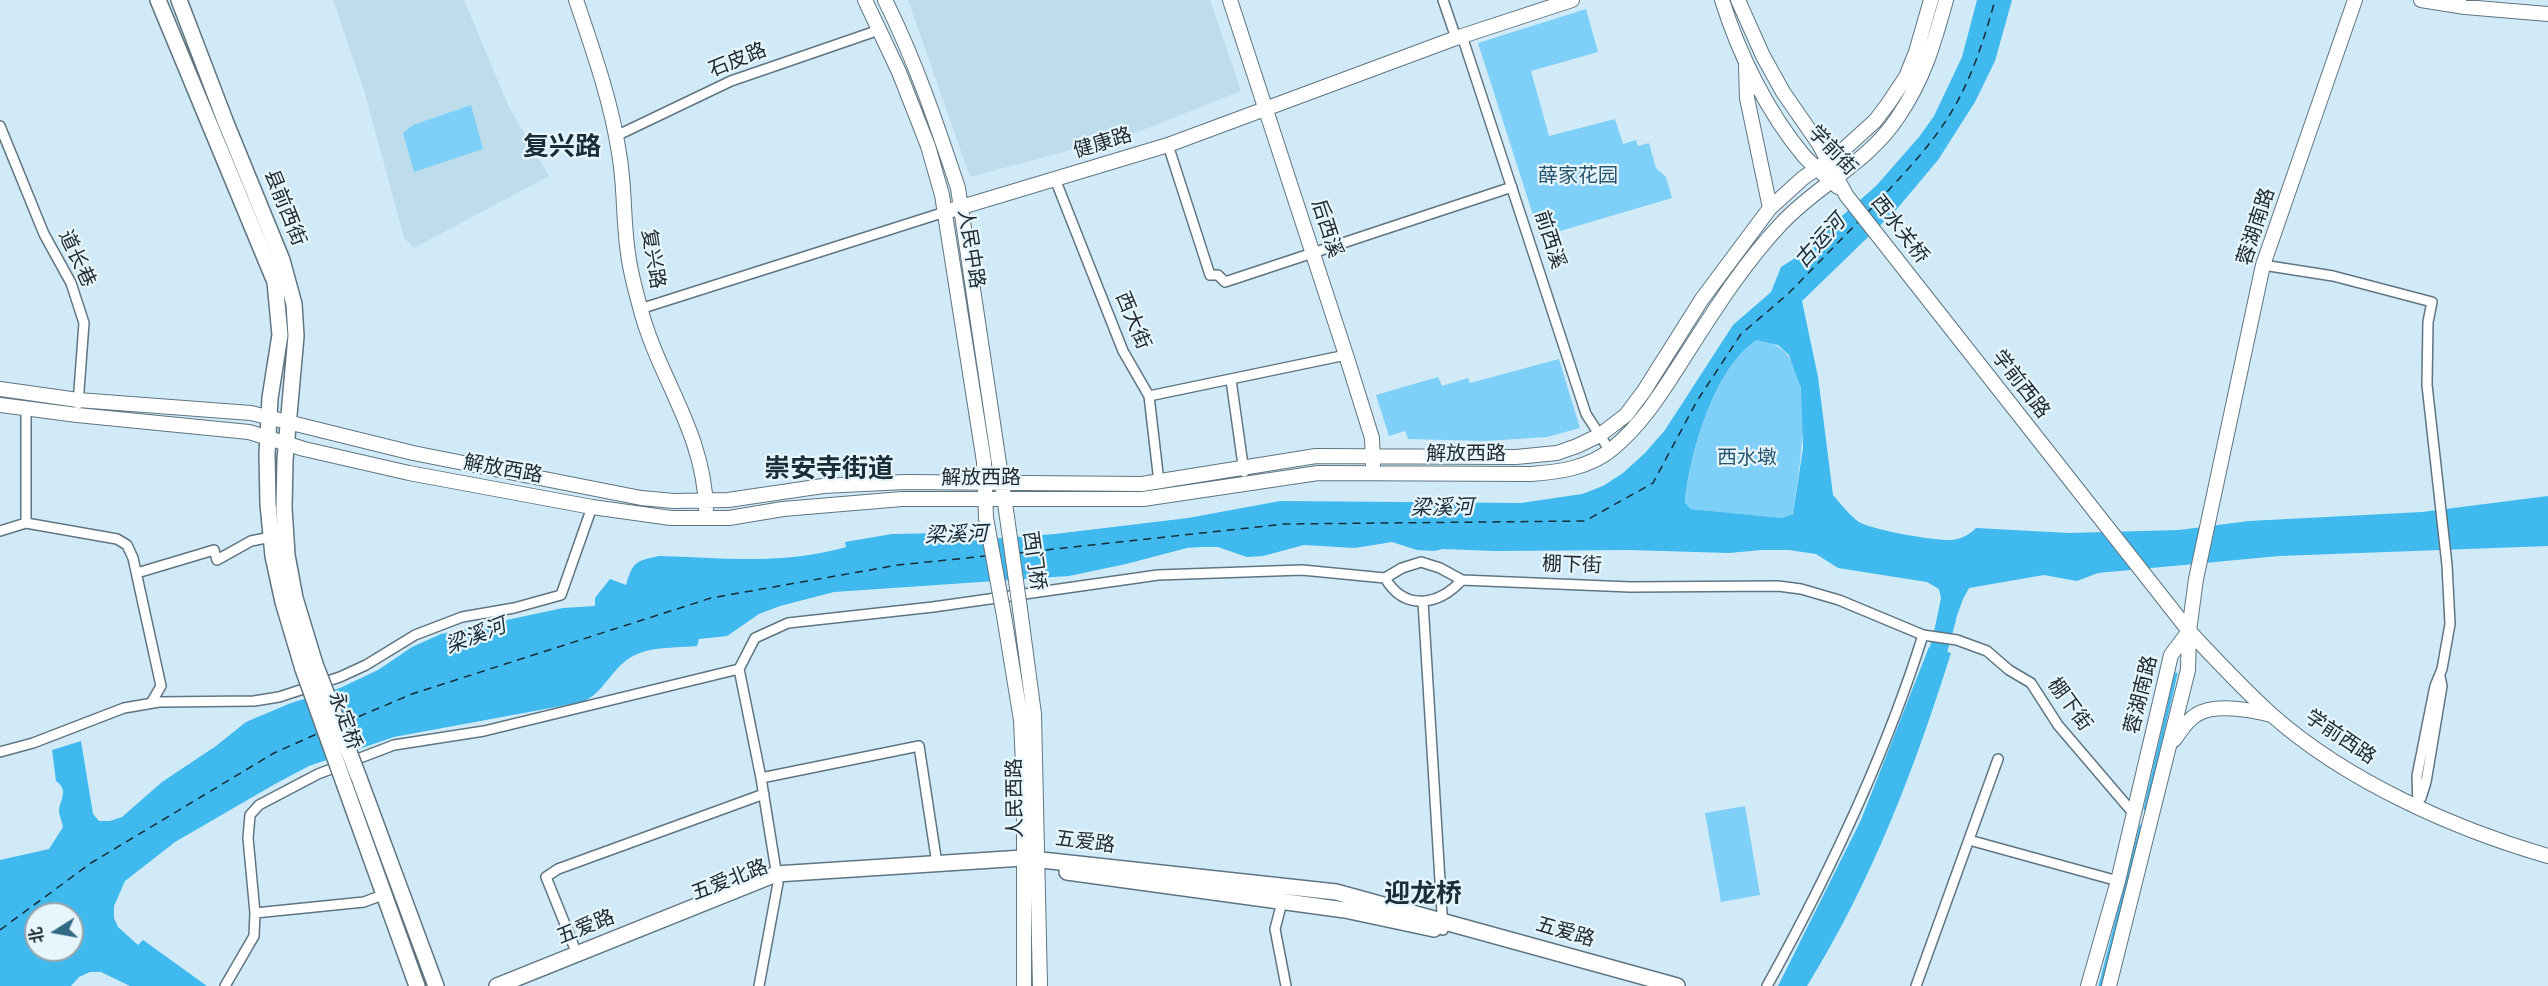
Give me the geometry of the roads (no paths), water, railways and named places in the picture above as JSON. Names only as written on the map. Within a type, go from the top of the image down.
[{"type":"main road","name":"县前西街","points":[[158,0],[274,282],[280,334],[268,438],[271,537],[283,602],[309,667]]},
{"type":"main road","name":"县前西街","points":[[179,0],[282,260],[294,304],[296,336],[286,443],[284,508],[287,555],[309,667]]},
{"type":"main road","name":"复兴路","points":[[576,0],[594,51],[616,136],[625,197],[628,253],[640,309],[696,448],[705,481],[706,519]]},
{"type":"main road","name":"人民中路","points":[[865,0],[899,72],[928,146],[942,195],[984,462],[986,518]]},
{"type":"main road","name":"人民中路","points":[[885,0],[899,28],[958,188],[1007,518]]},
{"type":"main road","name":"后西溪","points":[[1230,0],[1372,438],[1373,473]]},
{"type":"main road","name":"健康路","points":[[945,212],[1168,145],[1459,37],[1572,0]]},
{"type":"main road","name":"学前街","points":[[1722,0],[1745,61],[1775,114],[1804,156],[1823,164]]},
{"type":"main road","name":"学前街","points":[[1738,0],[1763,56],[1823,164],[1846,195]]},
{"type":"main road","name":"解放西路","points":[[0,389],[78,400],[251,412],[413,453],[641,498],[705,501],[823,486],[905,482],[1142,484],[1316,456],[1541,456],[1557,453],[1600,435],[1626,415],[1644,391],[1702,299],[1770,208],[1875,121],[1906,77],[1931,0]]},
{"type":"main road","name":"解放西路","points":[[0,405],[249,432],[409,473],[592,507],[671,518],[729,518],[783,509],[902,499],[1143,499],[1318,473],[1437,475],[1558,472],[1586,464],[1610,451],[1637,426],[1715,308],[1774,232],[1815,193],[1881,140],[1908,102],[1928,62],[1946,0]]},
{"type":"main road","name":"蓉湖南路","points":[[2109,986],[2188,670],[2189,631],[2196,579],[2263,265],[2355,0]]},
{"type":"main road","points":[[2421,0],[2465,7],[2548,14]]},
{"type":"main road","points":[[1745,61],[1748,98],[1770,208]]},
{"type":"main road","name":"西水关桥","points":[[1846,195],[1921,290]]},
{"type":"main road","name":"学前西路","points":[[1921,290],[2189,631],[2274,716],[2364,779],[2418,807],[2499,842],[2548,856]]},
{"type":"main road","name":"西门桥","points":[[986,518],[1004,616]]},
{"type":"main road","name":"西门桥","points":[[1007,518],[1020,609]]},
{"type":"main road","name":"人民西路","points":[[1020,609],[1034,714],[1024,986]]},
{"type":"main road","name":"人民西路","points":[[1004,616],[1021,720],[1024,788],[1040,986]]},
{"type":"main road","name":"蓉湖南路","points":[[2088,986],[2118,881],[2171,655],[2189,631]]},
{"type":"main road","name":"永定桥","points":[[309,667],[352,782]]},
{"type":"main road","points":[[2170,747],[2186,723],[2198,713],[2217,709],[2255,711],[2274,716]]},
{"type":"main road","points":[[352,782],[385,894],[417,986]]},
{"type":"main road","points":[[352,782],[436,986]]},
{"type":"main road","points":[[2134,813],[2152,819]]},
{"type":"main road","name":"五爱路","points":[[1030,863],[1442,926],[1677,986]]},
{"type":"main road","name":"五爱路","points":[[497,986],[777,879],[937,864],[1030,863],[1336,892],[1645,986]]},
{"type":"main road","name":"五爱北路","points":[[524,986],[777,879],[1030,863]]},
{"type":"street","name":"前西溪","points":[[1443,0],[1459,37],[1512,187],[1586,414],[1610,451]]},
{"type":"street","name":"石皮路","points":[[616,136],[731,81],[879,30]]},
{"type":"street","name":"道长巷","points":[[0,126],[44,234],[71,283],[84,323],[77,415]]},
{"type":"street","points":[[1168,145],[1210,275],[1218,275],[1225,282],[1512,187]]},
{"type":"street","points":[[0,157],[11,152]]},
{"type":"street","name":"西大街","points":[[1055,179],[1124,351],[1149,396],[1159,482]]},
{"type":"street","name":"健康路","points":[[640,309],[945,212]]},
{"type":"street","points":[[2263,265],[2333,276],[2432,302],[2428,322],[2427,385],[2450,603],[2450,624],[2440,677],[2442,686],[2426,782],[2418,807]]},
{"type":"street","points":[[1149,396],[1346,355]]},
{"type":"street","points":[[1231,380],[1246,483]]},
{"type":"street","points":[[26,408],[26,522]]},
{"type":"street","points":[[0,752],[33,743],[124,708],[151,703],[254,701],[279,697],[340,677],[366,665],[415,635],[462,617],[514,608],[561,595],[592,507]]},
{"type":"street","points":[[0,531],[26,522],[117,538],[127,544],[137,573],[161,686],[151,703]]},
{"type":"street","points":[[137,573],[214,550],[217,560],[251,541],[271,537]]},
{"type":"street","name":"棚下街","points":[[1385,578],[1402,568],[1421,562],[1440,568],[1462,580],[1630,587],[1778,586],[1801,589],[1839,600],[1923,635],[1957,640],[1987,651],[2009,670],[2031,683],[2058,725],[2134,813]]},
{"type":"street","points":[[759,986],[777,879],[764,794],[739,669],[755,638],[788,623],[933,607],[1158,575],[1302,570],[1385,578],[1390,586],[1402,595],[1423,602],[1447,594],[1462,580]]},
{"type":"street","points":[[1423,602],[1442,926]]},
{"type":"street","points":[[1767,986],[1837,852],[1903,698],[1923,635]]},
{"type":"street","points":[[225,986],[254,936],[255,913],[248,838],[250,815],[259,804],[318,774],[394,746],[484,731],[739,669]]},
{"type":"street","points":[[761,778],[919,746],[937,864]]},
{"type":"street","points":[[1917,986],[1998,759]]},
{"type":"street","points":[[577,954],[546,877],[558,869],[764,794]]},
{"type":"street","points":[[1969,840],[2118,881]]},
{"type":"street","points":[[255,913],[364,902],[385,894]]},
{"type":"street","points":[[1282,902],[1275,929],[1286,986]]},
{"type":"water","points":[[1977,0],[2012,0],[1995,61],[1975,102],[1938,160],[1896,210],[1802,301],[1818,377],[1833,495],[1859,522],[1890,531],[1951,540],[1959,539],[1976,528],[2069,533],[2179,530],[2249,521],[2422,512],[2548,496],[2548,546],[2279,556],[2098,573],[2077,581],[2044,575],[1969,588],[1950,635],[1934,632],[1941,598],[1939,589],[1927,582],[1838,568],[1816,554],[1789,550],[1729,553],[1629,550],[1443,549],[1434,551],[1417,550],[1392,542],[1355,548],[1304,545],[1263,556],[1247,557],[1218,547],[1201,547],[1187,548],[1069,576],[834,592],[759,614],[727,636],[699,639],[697,646],[654,649],[635,655],[617,669],[597,692],[583,702],[394,737],[309,766],[175,842],[125,881],[114,906],[114,918],[118,927],[138,945],[143,940],[207,986],[130,986],[101,972],[90,972],[79,977],[71,986],[0,986],[0,860],[49,849],[63,827],[59,812],[63,792],[56,781],[52,750],[81,741],[93,814],[99,821],[110,821],[122,817],[162,782],[216,746],[246,722],[291,703],[340,688],[378,670],[412,647],[441,634],[563,608],[595,606],[595,598],[610,579],[626,585],[633,567],[645,559],[659,556],[753,559],[800,556],[846,547],[845,542],[892,534],[947,533],[949,542],[1055,534],[1188,518],[1280,501],[1521,503],[1582,494],[1603,486],[1623,473],[1665,430],[1733,325],[1771,292],[1781,267],[1814,246],[1835,222],[1876,186],[1919,137],[1934,116],[1962,57]],"holes":[[[1757,340],[1778,345],[1789,355],[1801,388],[1803,448],[1793,514],[1782,518],[1691,509],[1685,503],[1687,483],[1698,437],[1716,391],[1728,370]]]},
{"type":"water","points":[[1929,647],[1951,653],[1890,824],[1851,907],[1807,986],[1778,986],[1861,820]]},
{"type":"waterway","points":[[1932,673],[1947,619]]},
{"type":"waterway","points":[[2145,809],[2176,674]]},
{"type":"waterway","points":[[2100,986],[2141,826]]},
{"type":"district","name":"复兴路","points":[[562,148]]},
{"type":"district","name":"崇安寺街道","points":[[829,470]]},
{"type":"district","name":"迎龙桥","points":[[1423,895]]},
{"type":"park label","name":"薛家花园","points":[[1578,177]]},
{"type":"park label","name":"西水墩","points":[[1747,459]]},
{"type":"water label","name":"古运河","points":[[1821,242]]},
{"type":"water label","name":"梁溪河","points":[[1442,509]]},
{"type":"water label","name":"梁溪河","points":[[956,536]]},
{"type":"water label","name":"梁溪河","points":[[476,637]]}]
